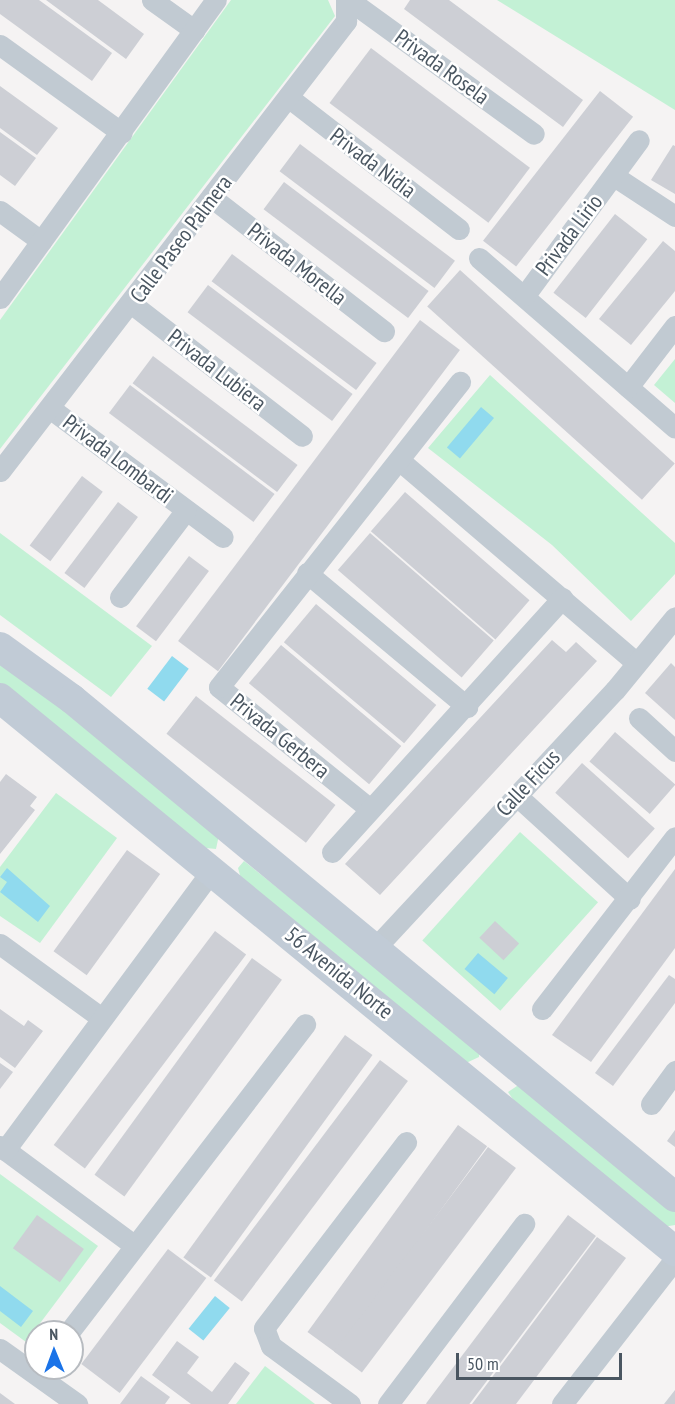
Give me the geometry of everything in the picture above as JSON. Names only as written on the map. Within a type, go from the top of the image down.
[{"type":"main road","name":"56 Avenida Norte","points":[[0,647],[72,699],[244,842],[376,947],[675,1197]]},
{"type":"main road","name":"56 Avenida Norte","points":[[0,698],[481,1089],[675,1251]]},
{"type":"main road","points":[[212,870],[244,842]]},
{"type":"main road","points":[[481,1089],[509,1058]]},
{"type":"street","points":[[152,0],[194,30]]},
{"type":"street","points":[[0,298],[122,133],[216,0]]},
{"type":"street","name":"Calle Paseo Palmera","points":[[0,471],[132,304],[346,21],[348,0]]},
{"type":"street","name":"Privada Rosela","points":[[348,0],[534,134]]},
{"type":"street","points":[[0,45],[122,133]]},
{"type":"street","name":"Privada Nidia","points":[[288,98],[459,229]]},
{"type":"street","name":"Privada Lirio","points":[[525,295],[639,140]]},
{"type":"street","name":"Privada Lirio","points":[[614,176],[675,216]]},
{"type":"street","name":"Privada Morella","points":[[211,197],[384,331]]},
{"type":"street","points":[[0,211],[41,241]]},
{"type":"street","name":"Privada Lirio","points":[[479,258],[525,295],[675,428]]},
{"type":"street","name":"Privada Lubiera","points":[[132,304],[302,435]]},
{"type":"street","points":[[628,387],[675,326]]},
{"type":"street","name":"Privada Gerbera","points":[[370,809],[219,687],[460,382]]},
{"type":"street","name":"Privada Lombardi","points":[[51,409],[223,537]]},
{"type":"street","points":[[399,460],[634,661]]},
{"type":"street","name":"Privada Lombardi","points":[[120,597],[186,510]]},
{"type":"street","points":[[308,573],[467,707]]},
{"type":"street","points":[[332,852],[467,707],[562,598]]},
{"type":"street","name":"Calle Ficus","points":[[376,947],[615,690],[634,661],[675,617]]},
{"type":"street","points":[[639,718],[675,751]]},
{"type":"street","points":[[516,795],[630,899]]},
{"type":"street","points":[[542,1009],[630,899],[675,837]]},
{"type":"street","points":[[134,1245],[3,1148],[212,870]]},
{"type":"street","points":[[0,944],[100,1017]]},
{"type":"street","points":[[78,1320],[305,1024]]},
{"type":"street","points":[[651,1104],[675,1071]]},
{"type":"street","points":[[350,1404],[271,1346],[264,1328],[406,1142]]},
{"type":"street","points":[[388,1404],[524,1224]]},
{"type":"street","points":[[562,1404],[675,1259]]},
{"type":"street","points":[[0,1349],[24,1362]]},
{"type":"street","points":[[50,1380],[76,1404]]},
{"type":"green space","points":[[231,0],[328,0],[335,16],[0,449],[0,320]]},
{"type":"green space","points":[[497,0],[675,0],[675,110]]},
{"type":"green space","points":[[675,359],[675,403],[654,385]]},
{"type":"green space","points":[[490,375],[675,543],[675,574],[631,621],[552,545],[428,448]]},
{"type":"green space","points":[[0,533],[152,646],[111,697],[0,615]]},
{"type":"green space","points":[[0,660],[219,835],[216,849],[206,848],[0,683]]},
{"type":"green space","points":[[56,793],[117,838],[40,943],[0,916],[0,867]]},
{"type":"green space","points":[[520,832],[598,902],[500,1011],[422,940]]},
{"type":"green space","points":[[244,861],[479,1049],[479,1057],[466,1063],[241,879],[238,868]]},
{"type":"green space","points":[[520,1084],[675,1210],[675,1225],[663,1227],[514,1101],[508,1092]]},
{"type":"green space","points":[[0,1174],[98,1246],[42,1320],[24,1320],[24,1341],[0,1323]]},
{"type":"green space","points":[[265,1366],[315,1404],[236,1404]]},
{"type":"water","points":[[481,407],[494,418],[460,459],[447,448]]},
{"type":"water","points":[[172,656],[189,669],[164,701],[147,689]]},
{"type":"water","points":[[7,868],[50,906],[38,922],[0,892],[7,882],[0,877]]},
{"type":"water","points":[[478,953],[508,978],[494,994],[465,969]]},
{"type":"water","points":[[0,1286],[33,1311],[21,1327],[0,1311]]},
{"type":"water","points":[[215,1296],[230,1308],[203,1341],[189,1329]]},
{"type":"building","points":[[0,0],[39,0],[112,53],[92,81],[0,14]]},
{"type":"building","points":[[46,0],[98,0],[144,34],[126,59]]},
{"type":"building","points":[[410,0],[449,0],[583,100],[563,127],[404,9]]},
{"type":"building","points":[[371,48],[530,168],[488,223],[329,103]]},
{"type":"building","points":[[0,86],[58,128],[37,155],[0,128]]},
{"type":"building","points":[[600,91],[633,117],[516,267],[483,241]]},
{"type":"building","points":[[0,132],[36,158],[15,186],[0,175]]},
{"type":"building","points":[[300,144],[455,261],[434,288],[280,171]]},
{"type":"building","points":[[673,145],[675,146],[675,194],[651,180]]},
{"type":"building","points":[[284,182],[429,291],[408,318],[264,209]]},
{"type":"building","points":[[615,214],[647,239],[586,318],[553,293]]},
{"type":"building","points":[[663,241],[675,251],[675,291],[631,345],[599,319]]},
{"type":"building","points":[[232,254],[377,363],[356,390],[212,281]]},
{"type":"building","points":[[460,270],[675,463],[642,500],[427,306]]},
{"type":"building","points":[[208,285],[353,394],[332,421],[188,312]]},
{"type":"building","points":[[420,320],[460,350],[218,671],[178,641]]},
{"type":"building","points":[[153,356],[298,465],[277,492],[133,383]]},
{"type":"building","points":[[130,385],[275,494],[253,522],[109,413]]},
{"type":"building","points":[[82,476],[103,492],[50,561],[30,545]]},
{"type":"building","points":[[405,492],[530,600],[495,639],[371,531]]},
{"type":"building","points":[[118,502],[138,517],[84,588],[64,573]]},
{"type":"building","points":[[370,533],[494,641],[462,678],[338,570]]},
{"type":"building","points":[[189,556],[209,571],[156,641],[136,626]]},
{"type":"building","points":[[316,604],[436,705],[404,743],[284,642]]},
{"type":"building","points":[[552,640],[566,652],[576,642],[597,661],[380,895],[345,864]]},
{"type":"building","points":[[281,645],[401,746],[369,784],[249,683]]},
{"type":"building","points":[[671,663],[675,667],[675,720],[645,693]]},
{"type":"building","points":[[196,696],[335,805],[306,843],[166,734]]},
{"type":"building","points":[[615,732],[675,784],[650,814],[589,761]]},
{"type":"building","points":[[582,763],[655,829],[628,858],[555,793]]},
{"type":"building","points":[[6,774],[37,797],[30,806],[35,810],[0,854],[0,782]]},
{"type":"building","points":[[127,850],[160,874],[87,975],[54,951]]},
{"type":"building","points":[[675,869],[675,948],[591,1062],[552,1035]]},
{"type":"building","points":[[495,921],[519,944],[503,960],[479,938]]},
{"type":"building","points":[[215,931],[246,954],[85,1169],[54,1145]]},
{"type":"building","points":[[252,958],[282,980],[124,1197],[94,1175]]},
{"type":"building","points":[[669,975],[675,979],[675,1003],[613,1086],[595,1073]]},
{"type":"building","points":[[0,1009],[24,1026],[28,1020],[43,1031],[15,1068],[0,1057]]},
{"type":"building","points":[[345,1035],[373,1055],[211,1277],[183,1257]]},
{"type":"building","points":[[380,1060],[408,1081],[242,1301],[214,1280]]},
{"type":"building","points":[[0,1063],[13,1072],[0,1089]]},
{"type":"building","points":[[458,1125],[487,1146],[337,1353],[308,1332]]},
{"type":"building","points":[[675,1130],[675,1147],[667,1141]]},
{"type":"building","points":[[488,1147],[516,1168],[362,1373],[334,1351]]},
{"type":"building","points":[[37,1215],[84,1249],[60,1282],[13,1248]]},
{"type":"building","points":[[568,1215],[596,1236],[469,1404],[426,1403]]},
{"type":"building","points":[[597,1237],[626,1258],[516,1404],[472,1404]]},
{"type":"building","points":[[168,1249],[206,1278],[120,1393],[84,1366],[84,1360]]},
{"type":"building","points":[[177,1341],[199,1357],[187,1373],[212,1392],[235,1362],[250,1373],[228,1404],[191,1404],[152,1375]]},
{"type":"building","points":[[141,1376],[170,1397],[165,1404],[120,1404]]},
{"type":"building","points":[[675,1390],[675,1404],[664,1404]]},
{"type":"building","points":[[0,1393],[15,1404],[0,1404]]}]
